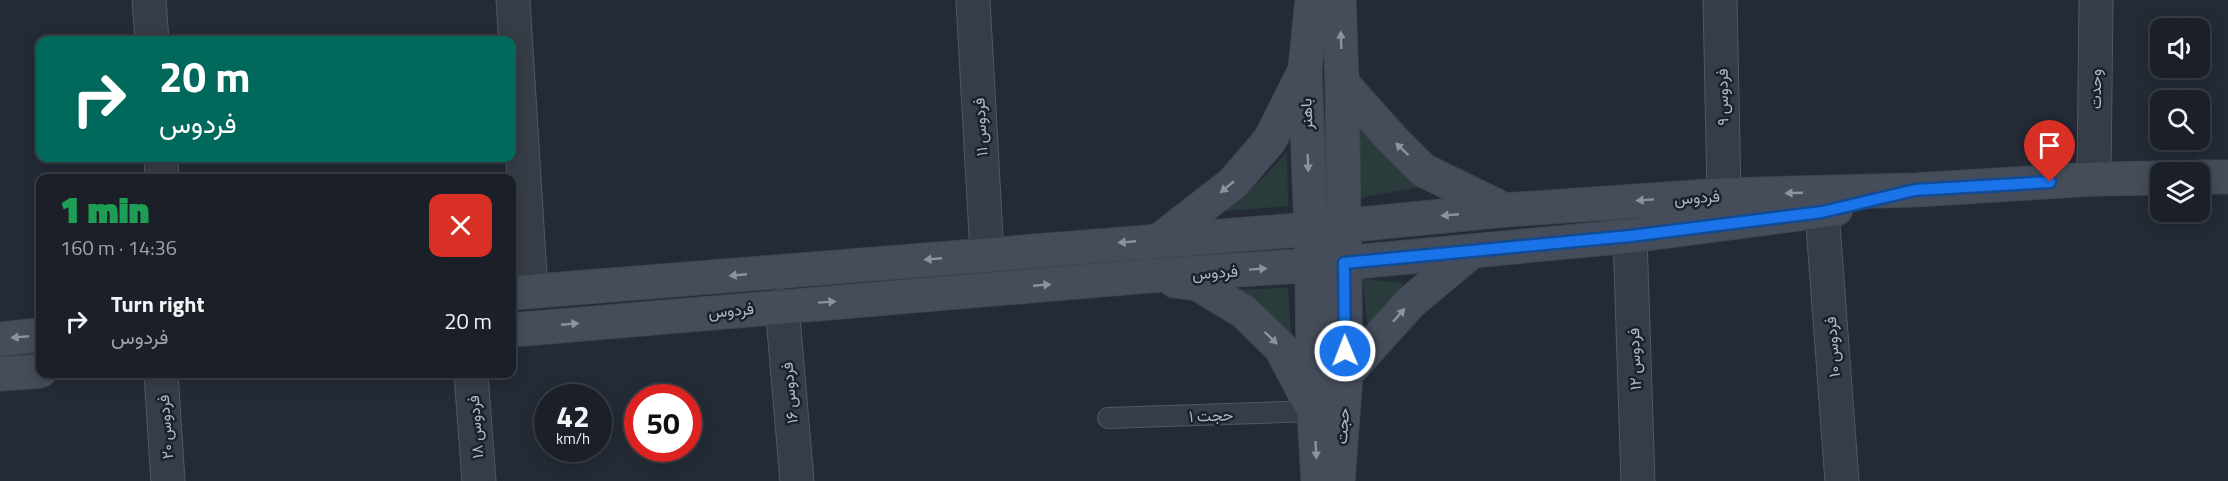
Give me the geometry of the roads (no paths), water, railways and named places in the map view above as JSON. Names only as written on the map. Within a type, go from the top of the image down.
[{"type":"main road","name":"باهنر","points":[[1312,0],[1305,70],[1312,266]]},
{"type":"main road","points":[[1339,0],[1344,224]]},
{"type":"main road","points":[[1161,239],[1233,183],[1270,140],[1305,70]]},
{"type":"main road","points":[[1342,83],[1392,140],[1423,170],[1505,210]]},
{"type":"main road","points":[[2210,177],[2228,177]]},
{"type":"main road","name":"فردوس","points":[[521,292],[1161,239],[1311,229],[1505,210],[1724,195],[1915,190],[2094,179],[2150,178]]},
{"type":"main road","name":"فردوس","points":[[516,330],[1147,276],[1312,266],[1630,236],[1822,212],[1915,190]]},
{"type":"main road","name":"حجت","points":[[1338,481],[1346,374],[1344,224]]},
{"type":"main road","points":[[1346,374],[1411,302],[1472,251]]},
{"type":"main road","points":[[987,254],[991,289]]},
{"type":"main road","name":"حجت","points":[[1312,266],[1314,411],[1318,481]]},
{"type":"main road","points":[[1147,276],[1198,284],[1244,312],[1281,348],[1314,411]]},
{"type":"main road","points":[[0,339],[36,335]]},
{"type":"main road","points":[[0,374],[36,371]]},
{"type":"street","points":[[149,0],[152,36]]},
{"type":"street","points":[[513,0],[514,36]]},
{"type":"street","name":"فردوس ۱۱","points":[[973,0],[987,254]]},
{"type":"street","name":"فردوس ۹","points":[[1720,0],[1724,195]]},
{"type":"street","name":"وحدت","points":[[2094,179],[2096,0]]},
{"type":"street","points":[[516,110],[521,292]]},
{"type":"street","name":"فردوس ۱۰","points":[[1822,212],[1842,481]]},
{"type":"street","name":"فردوس ۱۲","points":[[1630,236],[1638,481]]},
{"type":"street","name":"فردوس ۱۶","points":[[782,306],[797,481]]},
{"type":"street","name":"فردوس ۲۰","points":[[161,378],[168,481]]},
{"type":"street","name":"فردوس ۱۸","points":[[471,378],[479,481]]},
{"type":"lane","name":"حجت ۱","points":[[1108,418],[1314,411]]}]
